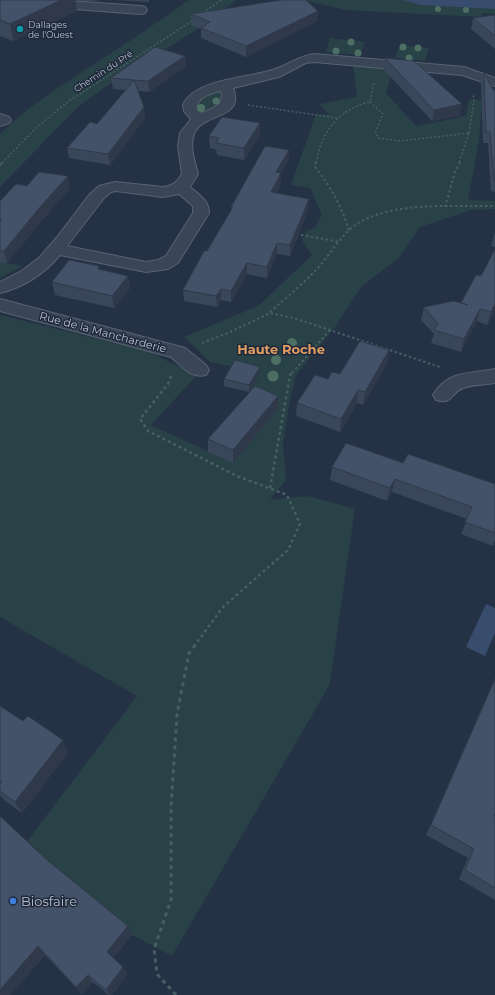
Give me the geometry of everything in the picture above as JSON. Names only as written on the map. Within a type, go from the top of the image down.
[{"type":"street","points":[[34,0],[47,3],[141,10]]},
{"type":"street","points":[[198,119],[191,111],[190,102],[193,98],[207,90],[276,73],[302,59],[316,57],[464,71],[495,82]]},
{"type":"street","points":[[0,288],[30,274],[56,249],[103,190],[118,186],[157,192],[172,190],[185,183],[190,174],[185,146],[187,133],[198,119],[217,112],[227,105],[229,95],[225,85]]},
{"type":"street","points":[[0,118],[4,120],[0,122]]},
{"type":"street","points":[[56,249],[146,267],[162,265],[168,262],[172,259],[201,213],[201,205],[180,187]]},
{"type":"street","name":"Rue de la Mancharderie","points":[[0,305],[178,352],[199,370]]},
{"type":"street","points":[[443,395],[446,389],[456,383],[495,376]]},
{"type":"path","points":[[199,16],[222,0]]},
{"type":"path","name":"Chemin du Pré","points":[[0,165],[52,114],[193,20]]},
{"type":"path","points":[[370,102],[375,81]]},
{"type":"path","points":[[445,207],[455,172],[462,157],[469,133],[473,93]]},
{"type":"path","points":[[349,231],[339,200],[329,184],[315,167],[317,150],[328,128],[341,114],[360,104],[370,102],[383,114],[375,133],[379,138],[386,140],[400,141],[469,133]]},
{"type":"path","points":[[244,104],[337,118]]},
{"type":"path","points":[[176,995],[158,974],[154,949],[171,900],[172,808],[177,714],[189,653],[223,607],[288,550],[300,524],[287,495],[237,476],[148,431],[140,420],[168,384],[178,352],[228,333],[270,313],[306,280],[349,231],[360,222],[389,212],[424,207],[495,206]]},
{"type":"path","points":[[295,234],[340,242]]},
{"type":"path","points":[[270,313],[297,319],[434,365]]},
{"type":"path","points":[[270,488],[290,374],[330,330]]},
{"type":"green space","points":[[189,0],[237,0],[196,30],[105,87],[77,108],[0,187],[0,134],[22,114],[46,96]]},
{"type":"green space","points":[[495,0],[495,14],[483,13],[480,17],[346,10],[307,1]]},
{"type":"green space","points":[[330,38],[365,42],[360,55],[326,52]]},
{"type":"green space","points":[[400,45],[429,48],[425,61],[395,58]]},
{"type":"green space","points":[[353,65],[393,68],[386,93],[416,126],[466,116],[469,99],[482,100],[479,140],[468,200],[495,201],[495,209],[471,210],[420,227],[399,258],[361,287],[335,327],[296,375],[289,404],[283,443],[286,480],[270,500],[308,496],[355,509],[330,684],[172,956],[132,935],[25,844],[137,696],[0,617],[0,315],[151,352],[169,362],[198,374],[151,425],[233,463],[251,396],[249,392],[260,374],[210,362],[184,337],[258,306],[312,255],[302,240],[306,232],[315,227],[322,215],[310,188],[291,185],[316,114],[330,115],[319,104],[357,97]]},
{"type":"green space","points":[[220,91],[224,96],[220,103],[212,110],[200,113],[194,107],[203,94]]},
{"type":"green space","points":[[0,262],[23,266],[0,278]]},
{"type":"water","points":[[403,0],[495,0],[495,9],[421,5]]},
{"type":"water","points":[[486,604],[495,608],[495,633],[485,656],[466,647]]},
{"type":"building","points":[[0,0],[61,0],[10,24],[0,20]]},
{"type":"building","points":[[281,0],[306,0],[318,11],[246,46],[201,28],[210,22],[191,14]]},
{"type":"building","points":[[495,15],[495,36],[473,18]]},
{"type":"building","points":[[155,47],[185,56],[148,81],[111,78]]},
{"type":"building","points":[[385,58],[414,61],[462,104],[434,110]]},
{"type":"building","points":[[484,72],[493,90],[495,90],[495,180],[490,132],[486,132]]},
{"type":"building","points":[[134,80],[144,107],[108,154],[67,148],[90,122],[97,124]]},
{"type":"building","points":[[222,117],[260,123],[244,148],[216,143],[219,138],[209,136]]},
{"type":"building","points":[[265,146],[289,150],[276,172],[281,173],[271,192],[309,199],[290,245],[277,243],[267,267],[247,263],[231,291],[221,289],[216,296],[183,290],[204,251],[207,251],[233,207],[231,207]]},
{"type":"building","points":[[39,172],[68,176],[4,251],[0,251],[0,221],[2,219],[0,219],[0,201],[16,184],[27,186]]},
{"type":"building","points":[[495,249],[495,304],[491,312],[480,309],[464,339],[434,330],[438,323],[424,307],[454,301],[461,303],[476,275],[481,276]]},
{"type":"building","points":[[69,260],[99,266],[98,269],[128,276],[112,296],[52,282]]},
{"type":"building","points":[[360,341],[389,350],[365,392],[358,390],[341,419],[297,403],[315,375],[328,379],[332,372],[340,374]]},
{"type":"building","points":[[235,360],[260,367],[249,385],[224,379]]},
{"type":"building","points":[[255,386],[278,396],[233,450],[208,439]]},
{"type":"building","points":[[346,443],[403,463],[408,454],[495,484],[495,533],[465,522],[472,507],[395,479],[390,488],[332,467]]},
{"type":"building","points":[[495,679],[495,888],[465,870],[474,849],[431,825]]},
{"type":"building","points":[[0,706],[23,721],[28,716],[63,740],[15,802],[0,791],[0,784],[2,781],[0,780]]},
{"type":"building","points":[[0,816],[47,860],[128,926],[107,952],[123,967],[106,990],[88,975],[76,987],[38,946],[0,990]]},
{"type":"place","name":"Dallages de l'Ouest","points":[[20,29]]},
{"type":"place","name":"Biosfaire","points":[[13,901]]},
{"type":"district","name":"Haute Roche","points":[[281,349]]}]
